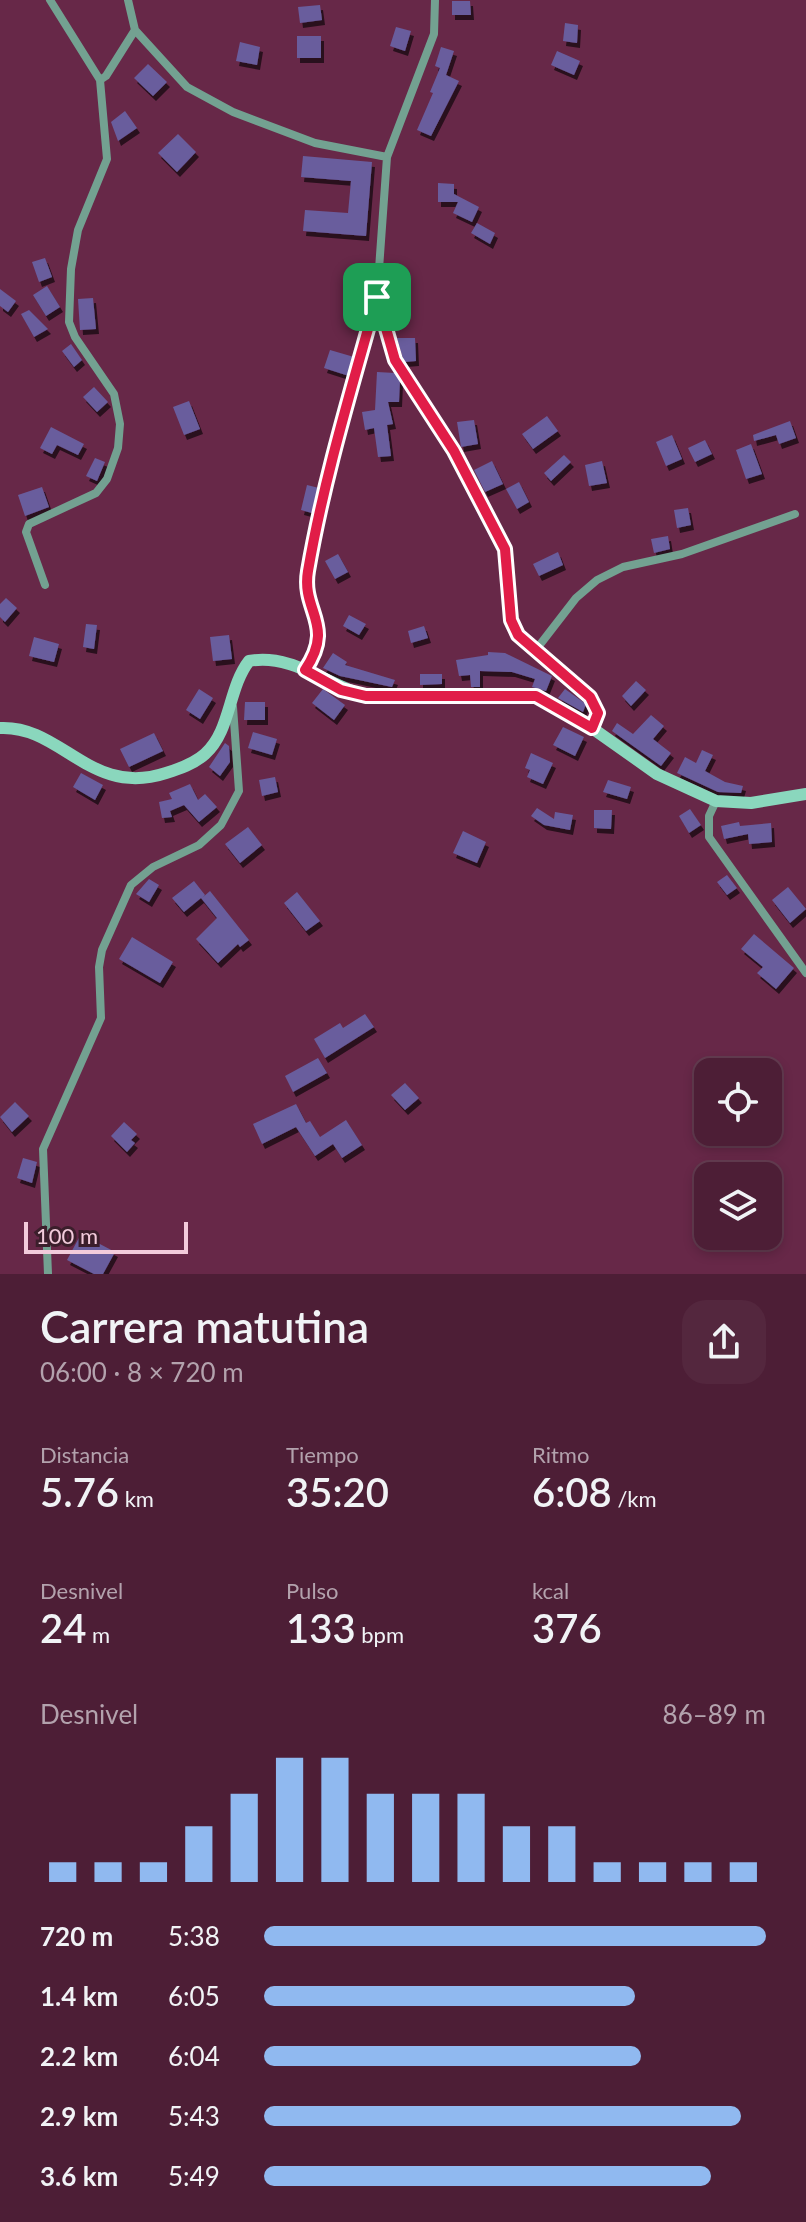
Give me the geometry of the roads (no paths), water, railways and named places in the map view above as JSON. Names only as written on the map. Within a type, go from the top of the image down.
[{"type":"street","points":[[45,585],[26,532],[29,524],[96,493],[107,479],[118,448],[120,424],[114,394],[75,337],[69,322],[71,269],[78,230],[107,159],[100,80],[50,0]]},
{"type":"street","points":[[128,0],[135,30],[187,87],[233,112],[315,143],[387,157]]},
{"type":"street","points":[[305,670],[319,647],[307,576],[377,297],[387,157],[434,34],[435,0]]},
{"type":"street","points":[[100,80],[106,76],[135,30]]},
{"type":"street","points":[[377,297],[395,360],[454,451],[505,549],[511,620],[518,635],[590,697],[598,713],[592,728]]},
{"type":"street","points":[[535,651],[576,598],[597,580],[623,567],[682,554],[795,514]]},
{"type":"street","points":[[0,728],[32,734],[124,780],[148,779],[183,767],[206,754],[223,726],[238,675],[249,661],[265,658],[305,670],[341,690],[366,696],[536,696],[592,728],[657,774],[716,801],[751,803],[806,794]]},
{"type":"street","points":[[48,1274],[43,1149],[101,1018],[99,967],[102,950],[131,885],[153,867],[199,845],[221,825],[239,791],[232,696]]},
{"type":"street","points":[[716,801],[709,816],[709,837],[806,973]]}]
